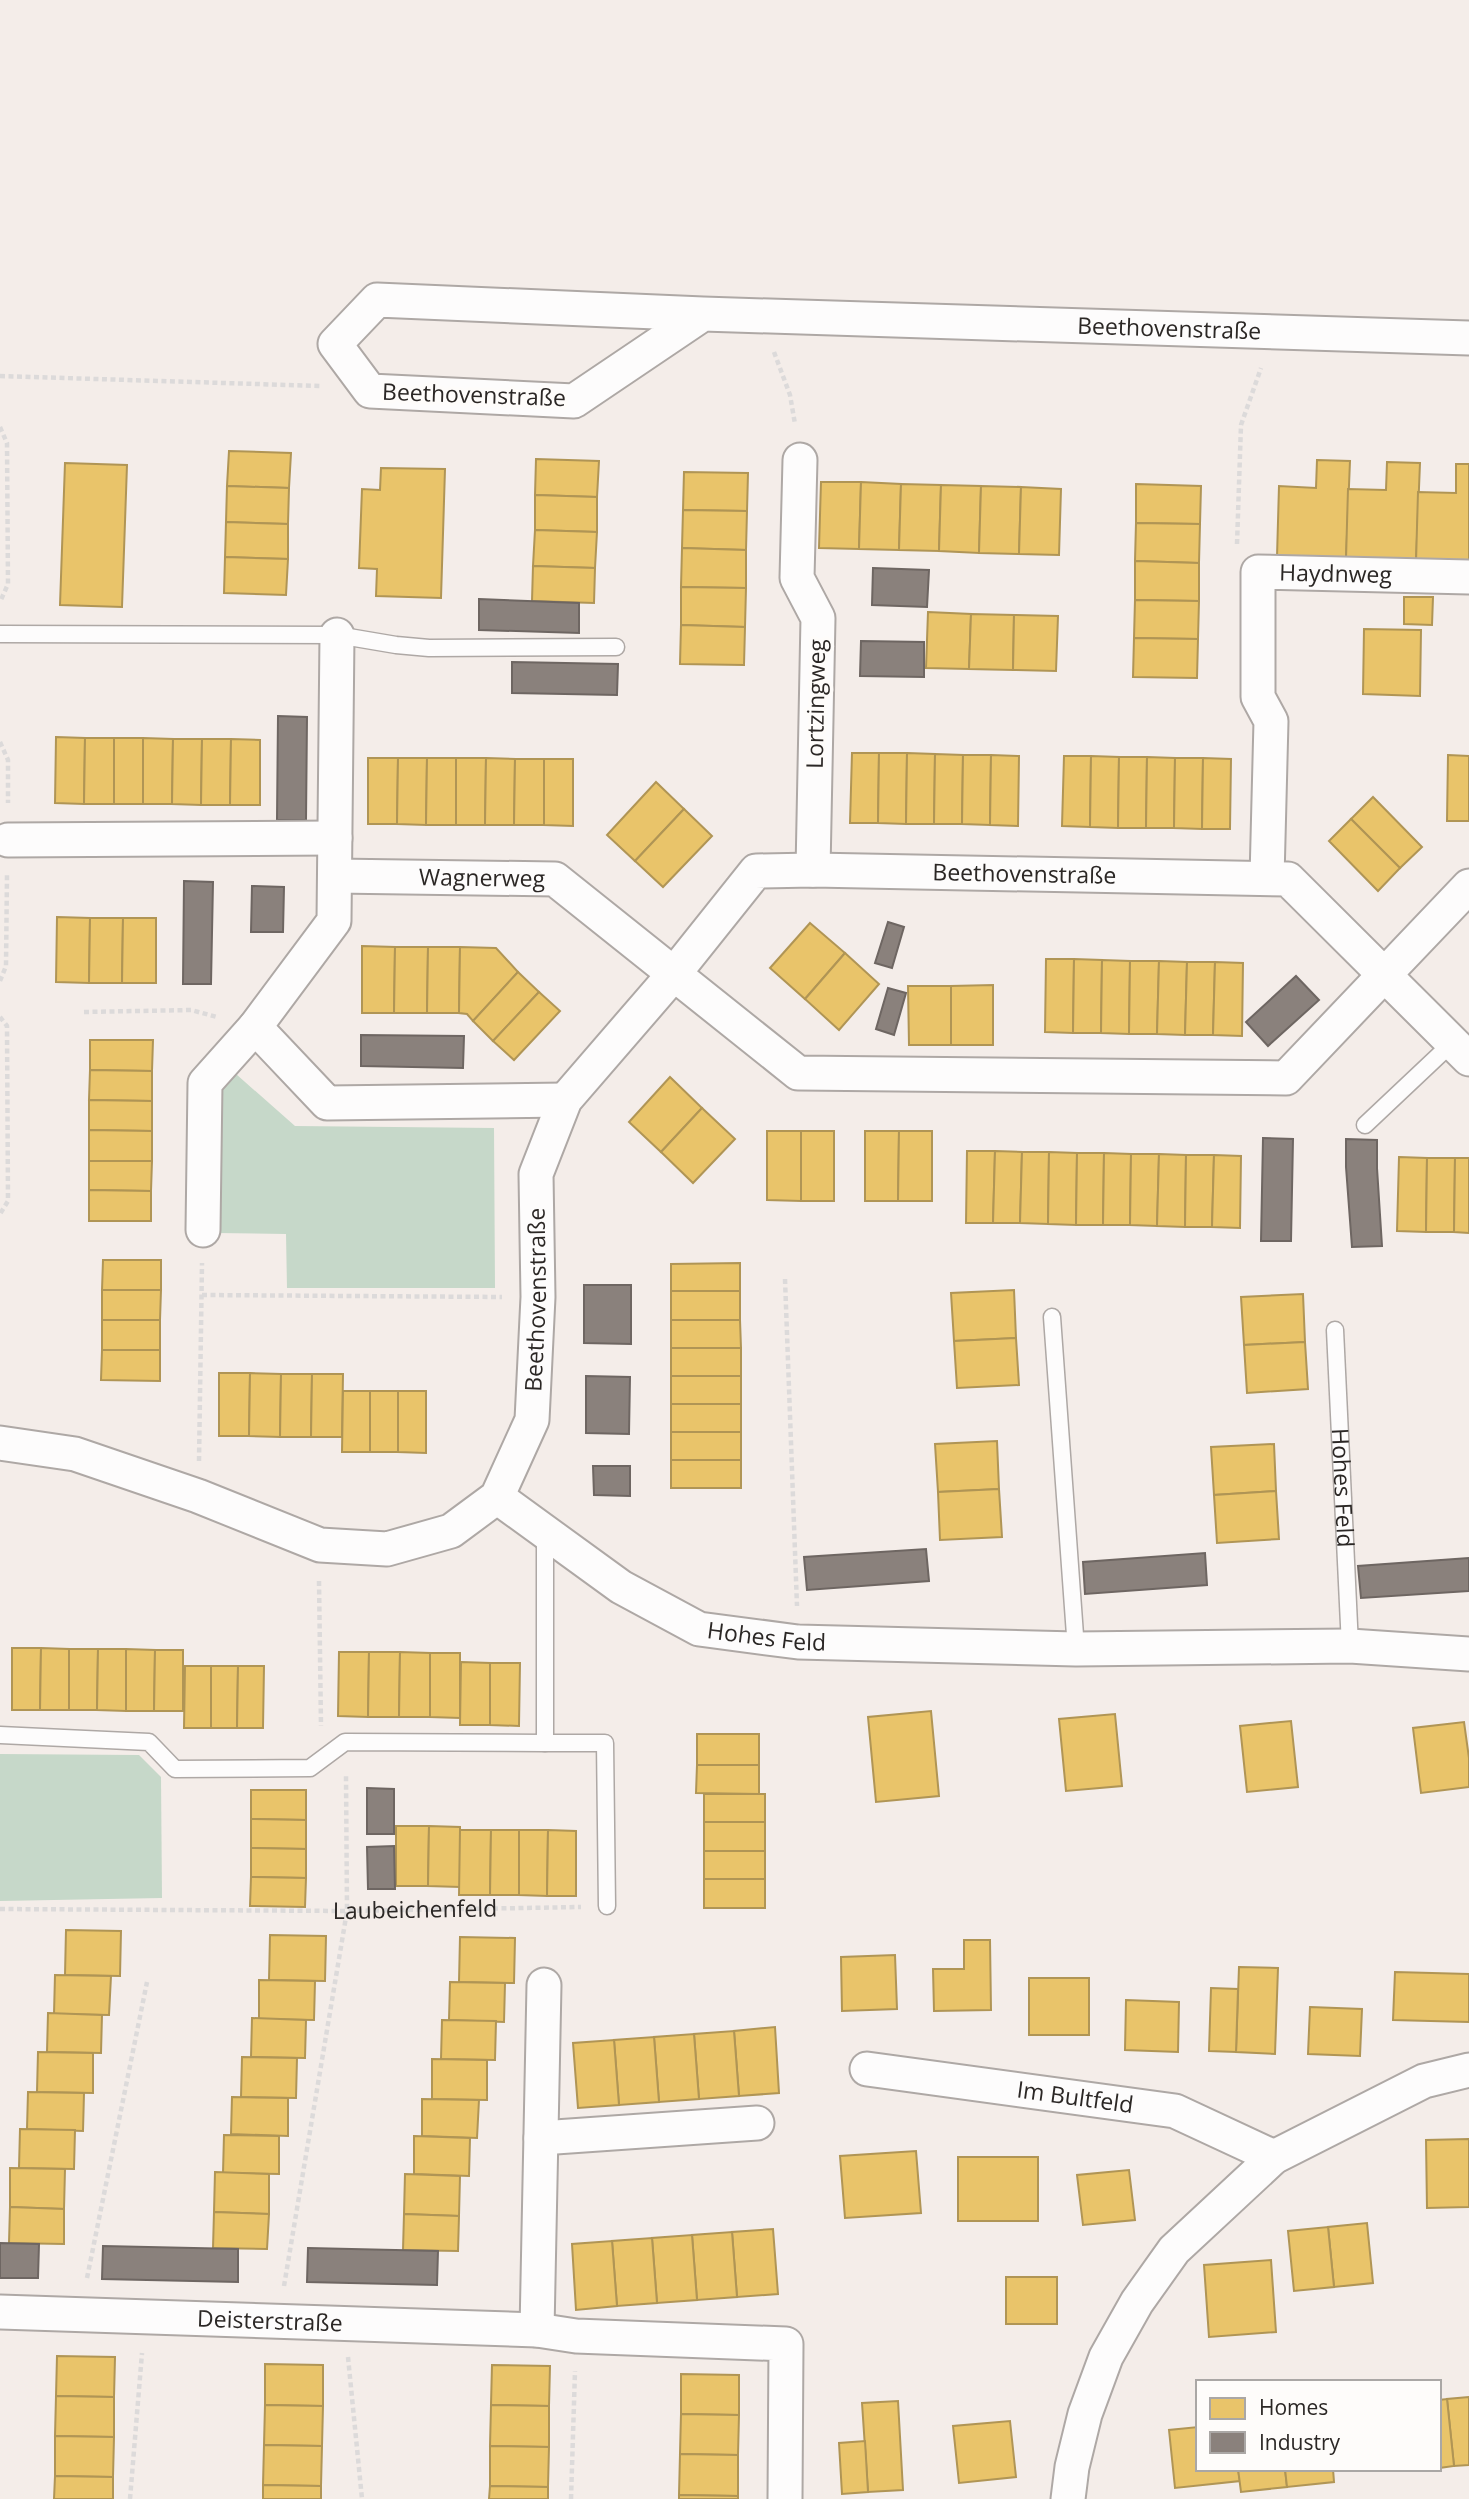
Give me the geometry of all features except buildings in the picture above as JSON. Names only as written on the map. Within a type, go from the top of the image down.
[{"type":"street","name":"Beethovenstraße","points":[[703,314],[574,401],[370,391],[335,344],[377,300],[703,314],[1469,338]]},
{"type":"street","name":"Lortzingweg","points":[[800,460],[797,578],[818,618],[813,870]]},
{"type":"street","name":"Haydnweg","points":[[1267,878],[1270,721],[1258,697],[1258,572],[1469,577]]},
{"type":"street","points":[[203,1230],[205,1083],[255,1027],[334,921],[337,635]]},
{"type":"street","points":[[8,840],[335,838]]},
{"type":"street","name":"Beethovenstraße","points":[[497,1497],[532,1420],[538,1297],[536,1174],[565,1100],[673,975],[756,871],[1288,879],[1460,1051]]},
{"type":"street","name":"Wagnerweg","points":[[335,876],[555,879],[673,975]]},
{"type":"street","points":[[673,975],[798,1073],[1286,1078],[1469,886]]},
{"type":"street","points":[[255,1027],[327,1103],[565,1100]]},
{"type":"street","points":[[0,1443],[75,1454],[198,1496],[320,1545],[387,1549],[451,1531],[497,1497]]},
{"type":"street","name":"Hohes Feld","points":[[497,1497],[621,1587],[699,1629],[798,1642],[1076,1649],[1350,1646],[1469,1654]]},
{"type":"street","points":[[537,2330],[544,1985]]},
{"type":"street","name":"Im Bultfeld","points":[[867,2069],[1175,2111],[1275,2157]]},
{"type":"street","points":[[1068,2499],[1072,2468],[1085,2414],[1106,2357],[1137,2302],[1174,2250],[1275,2157],[1424,2081],[1469,2070]]},
{"type":"street","points":[[541,2138],[757,2123]]},
{"type":"street","name":"Deisterstraße","points":[[0,2312],[537,2330],[576,2336],[786,2344],[785,2499]]},
{"type":"lane","points":[[0,634],[337,635],[429,648],[616,646]]},
{"type":"lane","points":[[1365,1125],[1460,1051]]},
{"type":"lane","points":[[1052,1317],[1076,1649]]},
{"type":"lane","name":"Hohes Feld","points":[[1335,1330],[1350,1646]]},
{"type":"lane","points":[[545,1532],[545,1743]]},
{"type":"lane","points":[[0,1735],[149,1742],[175,1769],[310,1768],[345,1742],[605,1743],[607,1906]]},
{"type":"path","points":[[774,316],[775,357],[790,395],[800,460]]},
{"type":"path","points":[[1252,331],[1261,356],[1261,372],[1254,383],[1241,425],[1236,557],[1258,572]]},
{"type":"path","points":[[0,376],[310,385],[370,391]]},
{"type":"path","points":[[0,426],[7,443],[8,584],[0,603]]},
{"type":"path","points":[[85,1012],[191,1010],[255,1027]]},
{"type":"path","points":[[0,1017],[7,1027],[8,1147],[8,1200],[0,1214]]},
{"type":"path","points":[[198,1496],[203,1230]]},
{"type":"path","points":[[785,1279],[798,1642]]},
{"type":"path","points":[[202,1295],[538,1297]]},
{"type":"path","name":"Laubeichenfeld","points":[[0,1909],[347,1911],[607,1906]]},
{"type":"path","points":[[278,2322],[347,1911]]},
{"type":"path","points":[[85,2314],[87,2267],[147,1982]]},
{"type":"path","points":[[131,2499],[145,2316]]},
{"type":"path","points":[[351,2324],[347,2364],[362,2499]]},
{"type":"path","points":[[571,2499],[576,2336]]},
{"type":"green space","points":[[236,1074],[295,1126],[494,1128],[495,1288],[287,1288],[286,1234],[216,1233],[216,1096]]},
{"type":"green space","points":[[0,1754],[139,1755],[161,1777],[162,1898],[0,1901]]}]
